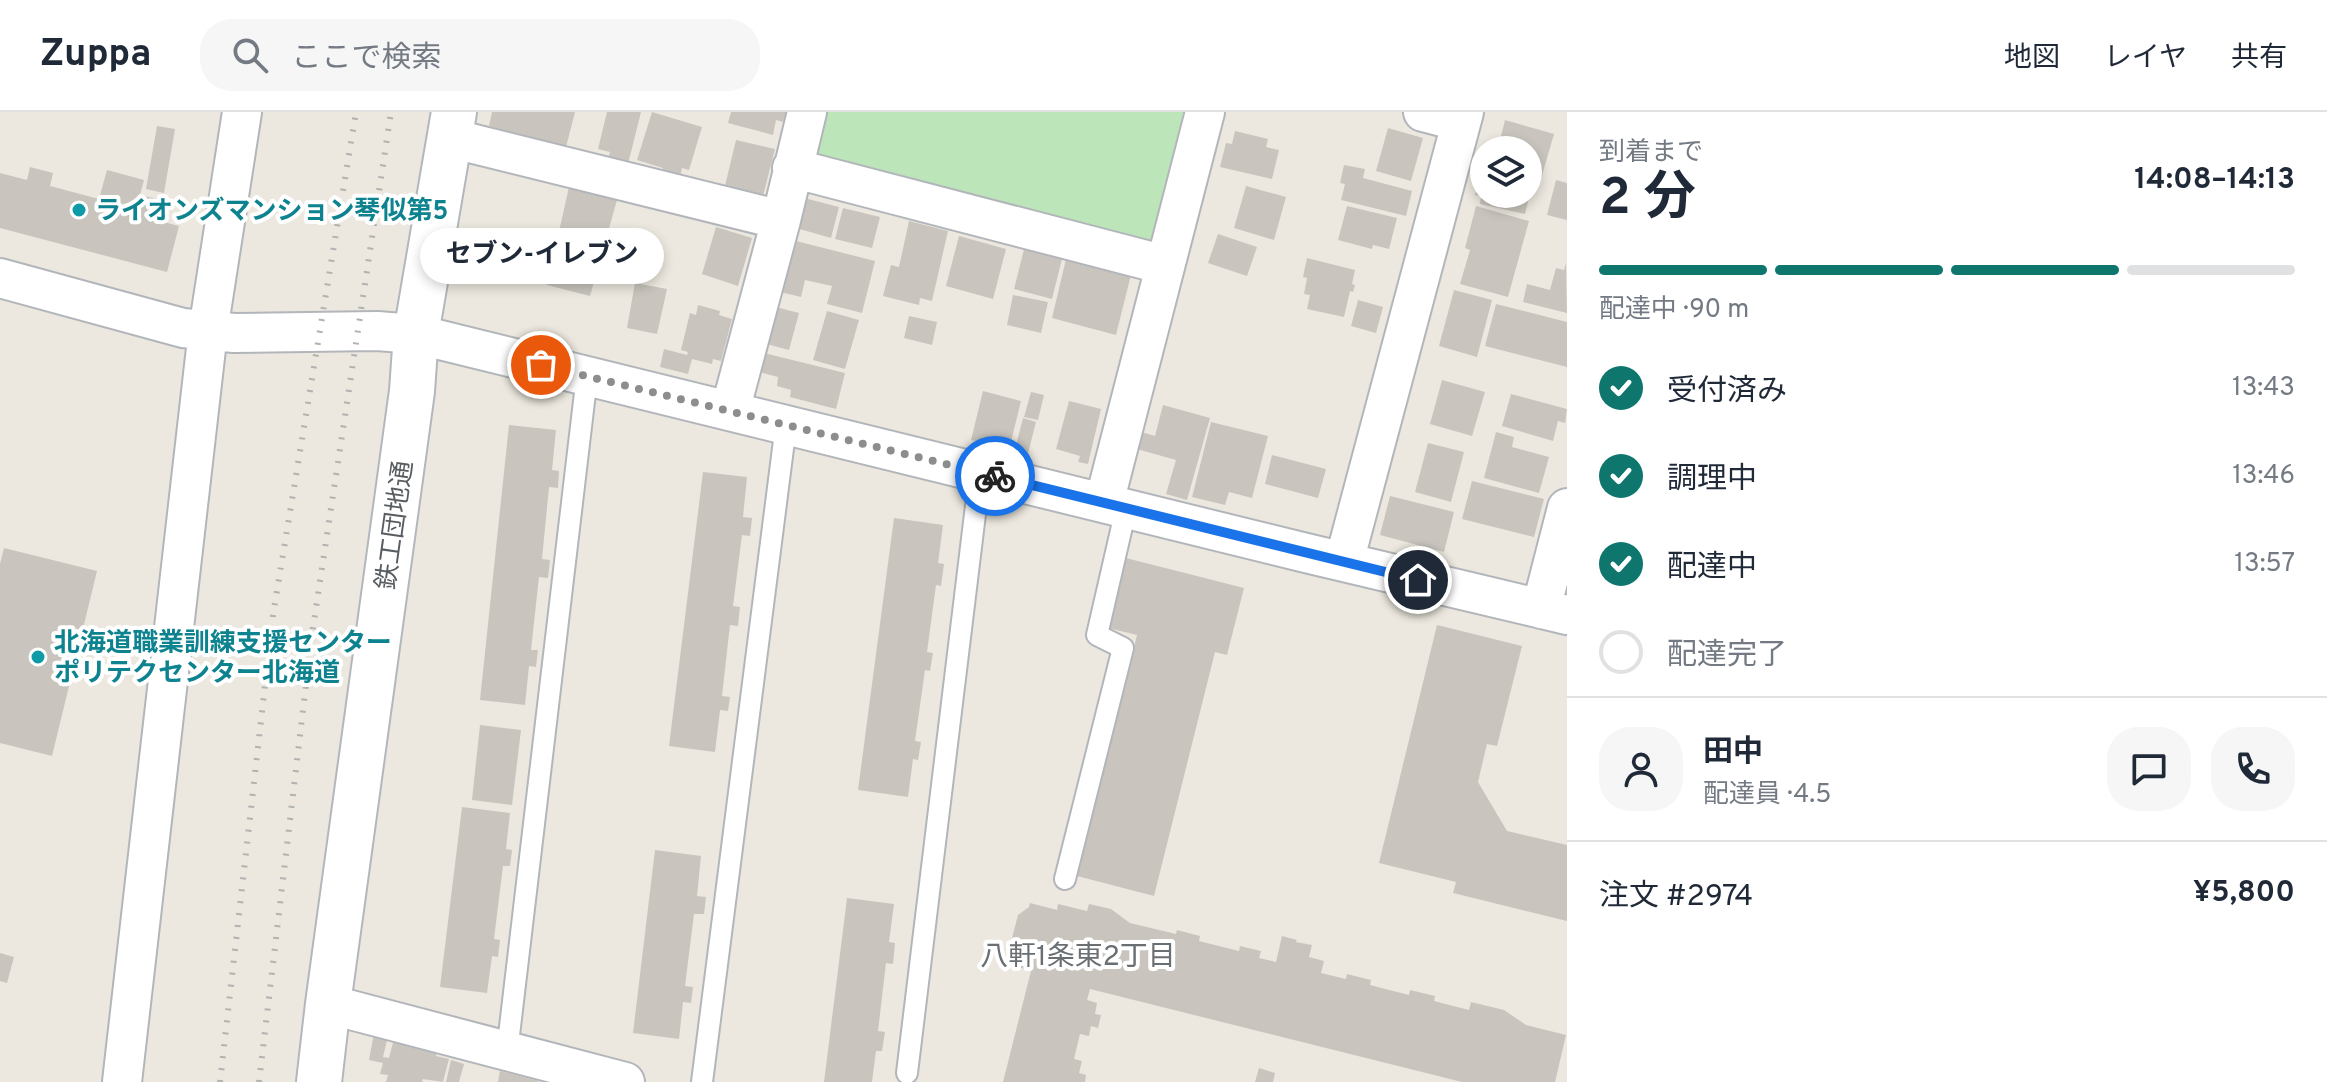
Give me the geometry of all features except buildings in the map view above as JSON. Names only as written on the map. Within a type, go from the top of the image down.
[{"type":"street","points":[[122,1082],[208,331],[242,112]]},
{"type":"street","points":[[730,411],[807,112]]},
{"type":"street","points":[[1115,506],[1165,265],[1205,112]]},
{"type":"street","points":[[1344,562],[1462,117],[1423,112]]},
{"type":"street","points":[[452,125],[781,220]]},
{"type":"street","name":"鉄工団地通","points":[[319,1082],[412,391],[416,334],[452,125]]},
{"type":"street","points":[[792,168],[1165,265]]},
{"type":"street","points":[[0,278],[183,328],[234,333],[377,331],[416,334],[1554,612],[1567,508]]},
{"type":"street","points":[[328,1004],[625,1082]]},
{"type":"lane","points":[[507,1052],[587,376]]},
{"type":"lane","points":[[702,1082],[786,425]]},
{"type":"lane","points":[[907,1073],[980,473]]},
{"type":"lane","points":[[1065,879],[1123,648],[1097,635],[1115,506]]},
{"type":"green space","points":[[825,112],[1185,112],[1152,239],[1144,244],[821,159],[815,149]]},
{"type":"railway","points":[[220,1082],[273,615],[356,112]]},
{"type":"railway","points":[[259,1082],[312,634],[391,112]]},
{"type":"way so far","points":[[541,365],[995,476]]},
{"type":"place","name":"ライオンズマンション琴似第5","points":[[79,210]]},
{"type":"place","name":"セブン-イレブン","points":[[541,365]]},
{"type":"place","name":"北海道職業訓練支援センター ポリテクセンター北海道","points":[[38,657]]},
{"type":"district","name":"八軒1条東2丁目","points":[[1078,955]]},
{"type":"route","points":[[995,476],[1418,580]]}]
